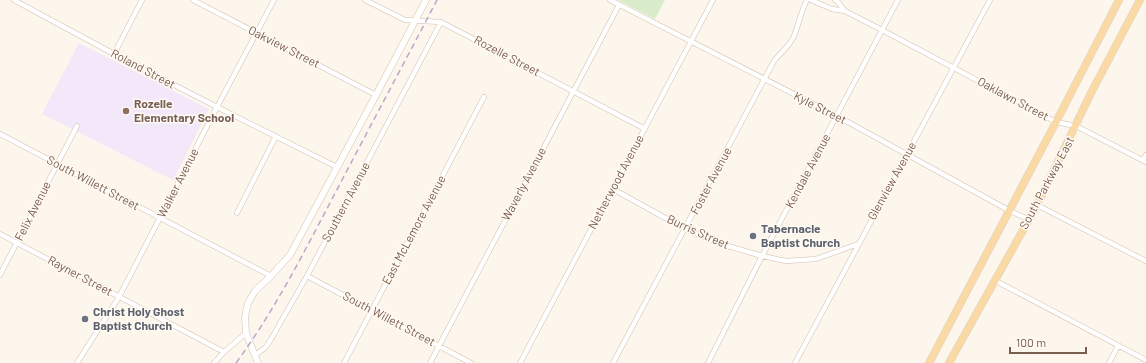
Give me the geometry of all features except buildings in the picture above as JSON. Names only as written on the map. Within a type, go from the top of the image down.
[{"type":"main road","name":"Southern Avenue","points":[[255,355],[246,333],[245,317],[248,303],[255,291],[290,255],[426,0]]},
{"type":"main road","name":"South Parkway East","points":[[929,363],[1010,211],[1119,0]]},
{"type":"main road","name":"South Parkway East","points":[[949,363],[1037,205],[1092,91],[1140,0]]},
{"type":"main road","points":[[255,355],[258,363]]},
{"type":"street","name":"Roland Street","points":[[14,0],[114,54],[337,167]]},
{"type":"street","points":[[114,54],[142,0]]},
{"type":"street","name":"Oakview Street","points":[[193,0],[376,95]]},
{"type":"street","name":"Walker Avenue","points":[[78,363],[120,297],[159,218],[274,0]]},
{"type":"street","name":"Rozelle Street","points":[[365,0],[405,20],[441,22],[645,128]]},
{"type":"street","name":"Kyle Street","points":[[610,0],[837,116],[1010,211],[1028,219]]},
{"type":"street","name":"Netherwood Avenue","points":[[520,363],[713,0]]},
{"type":"street","name":"Foster Avenue","points":[[613,363],[774,61],[788,46],[794,36],[802,9],[807,0]]},
{"type":"street","points":[[811,0],[832,9],[845,11]]},
{"type":"street","points":[[835,0],[845,11]]},
{"type":"street","name":"Kendale Avenue","points":[[708,363],[762,256],[898,0]]},
{"type":"street","name":"Glenview Avenue","points":[[795,363],[990,0]]},
{"type":"street","name":"Waverly Avenue","points":[[430,363],[619,5]]},
{"type":"street","name":"Oaklawn Street","points":[[845,11],[1056,122],[1076,126],[1145,161]]},
{"type":"street","name":"Southern Avenue","points":[[255,355],[265,348],[270,341],[307,276],[441,22]]},
{"type":"street","name":"East McLemore Avenue","points":[[344,363],[484,97]]},
{"type":"street","name":"Felix Avenue","points":[[0,275],[77,126]]},
{"type":"street","name":"South Willett Street","points":[[0,134],[271,276]]},
{"type":"street","points":[[237,213],[276,136]]},
{"type":"street","points":[[1145,161],[1146,155]]},
{"type":"street","name":"Burris Street","points":[[613,188],[685,229],[721,244],[762,256],[786,261],[816,259],[858,244]]},
{"type":"street","points":[[1037,205],[1146,261]]},
{"type":"street","name":"Rayner Street","points":[[0,234],[224,352]]},
{"type":"street","name":"South Willett Street","points":[[307,276],[471,363]]},
{"type":"street","points":[[994,280],[1146,360]]},
{"type":"street","points":[[214,363],[246,333]]},
{"type":"street","points":[[1109,363],[1118,346]]},
{"type":"shaded area","name":"Rozelle Elementary School","points":[[79,43],[209,109],[173,180],[42,114]]},
{"type":"green space","points":[[618,0],[665,0],[655,19]]},
{"type":"railway","points":[[236,363],[250,344],[275,304],[298,263],[437,0]]},
{"type":"place","name":"Rozelle Elementary School","points":[[126,111]]},
{"type":"place","name":"Tabernacle Baptist Church","points":[[753,236]]},
{"type":"place","name":"Christ Holy Ghost Baptist Church","points":[[85,319]]}]
